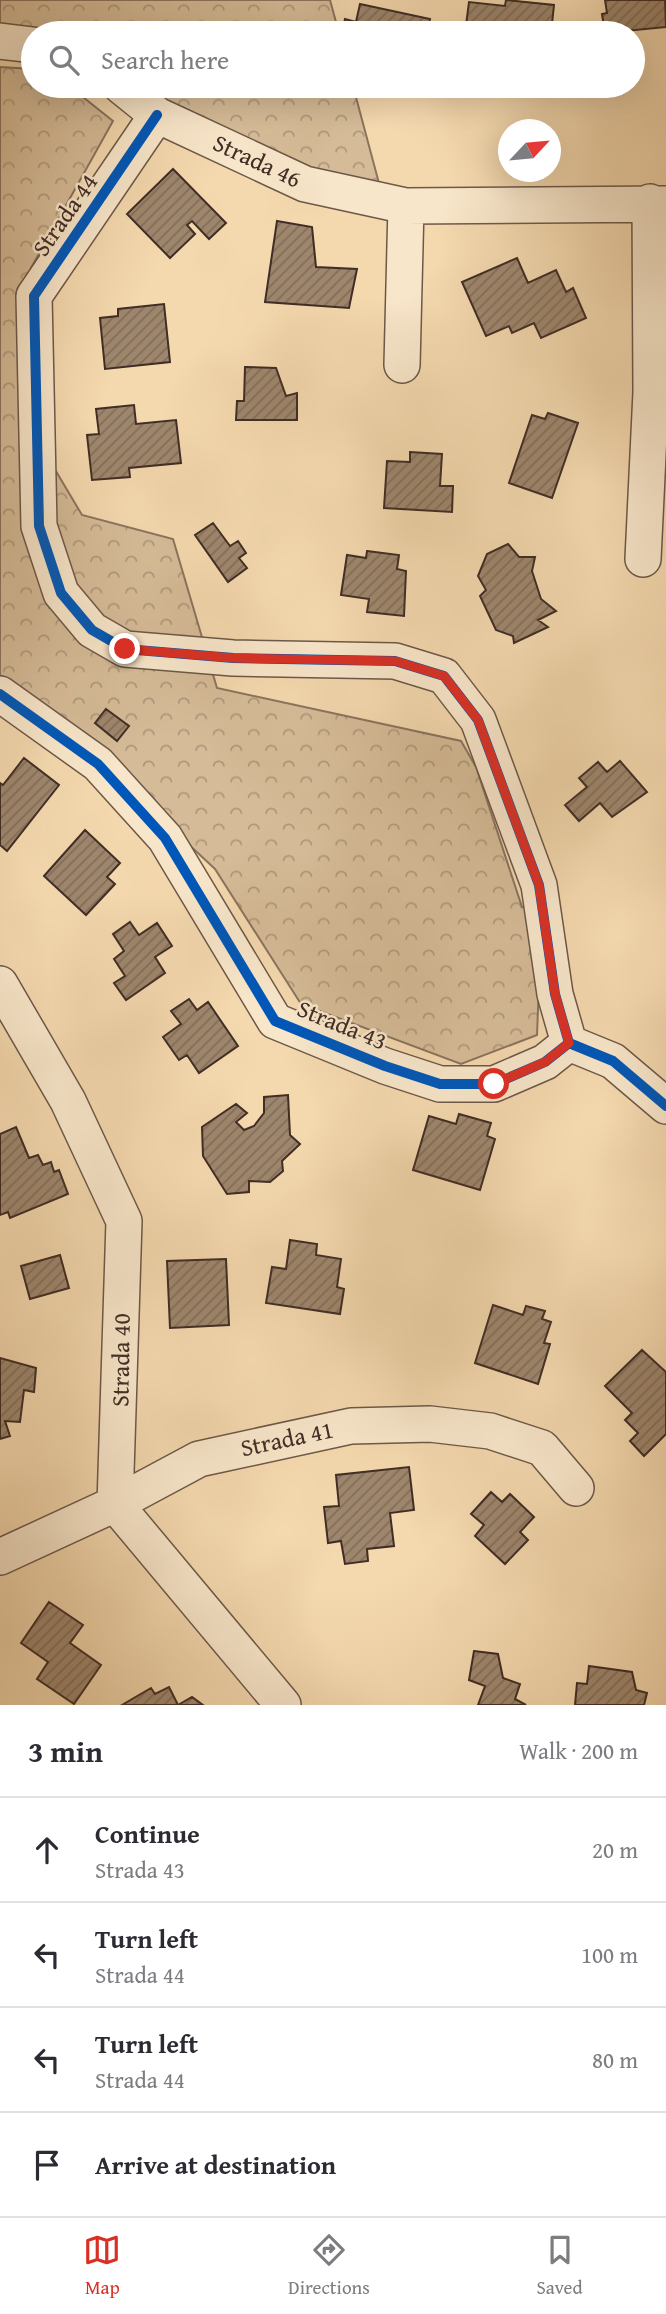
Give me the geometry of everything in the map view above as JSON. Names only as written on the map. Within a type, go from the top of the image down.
[{"type":"street","points":[[0,41],[21,43]]},
{"type":"street","name":"Strada 46","points":[[136,98],[157,115],[305,184],[406,206],[658,203],[643,559]]},
{"type":"street","name":"Strada 44","points":[[157,115],[34,296],[39,526],[61,593],[92,630],[125,649],[233,658],[395,661],[444,676],[478,720],[539,885],[555,994],[569,1043]]},
{"type":"street","points":[[402,365],[406,206]]},
{"type":"street","name":"Strada 43","points":[[0,694],[98,764],[165,838],[275,1021],[385,1066],[440,1084],[494,1084],[545,1062],[569,1043]]},
{"type":"street","name":"Strada 40","points":[[0,984],[68,1101],[124,1222],[115,1504]]},
{"type":"street","points":[[569,1043],[613,1061],[666,1106]]},
{"type":"street","name":"Strada 41","points":[[0,1557],[115,1504],[199,1459],[351,1426],[430,1424],[490,1431],[542,1448],[576,1488]]},
{"type":"street","points":[[115,1504],[283,1705]]},
{"type":"green space","points":[[0,0],[330,0],[336,21],[21,21],[21,38],[0,48]]},
{"type":"green space","points":[[0,67],[21,68],[21,98],[84,98],[113,121],[31,268],[19,409],[82,515],[173,539],[217,688],[461,741],[476,767],[522,907],[542,908],[537,1035],[461,1064],[301,1004],[215,869],[21,688],[0,675]]},
{"type":"green space","points":[[154,98],[356,98],[384,202]]},
{"type":"building","points":[[506,0],[554,5],[552,21],[467,21],[469,2],[505,6]]},
{"type":"building","points":[[605,0],[665,0],[666,27],[645,29],[645,21],[603,21],[602,14],[607,13]]},
{"type":"building","points":[[360,4],[430,19],[430,21],[356,21]]},
{"type":"building","points":[[173,169],[226,223],[209,239],[192,221],[187,225],[195,234],[170,258],[127,214]]},
{"type":"building","points":[[277,221],[312,227],[316,267],[357,269],[349,308],[265,302]]},
{"type":"building","points":[[517,258],[528,283],[556,270],[566,292],[573,288],[586,318],[541,338],[534,323],[512,333],[509,326],[486,336],[462,282]]},
{"type":"building","points":[[164,304],[170,362],[105,369],[100,318],[118,316],[118,309]]},
{"type":"building","points":[[245,367],[276,368],[286,396],[297,393],[297,420],[236,420],[237,401],[244,401]]},
{"type":"building","points":[[134,405],[136,424],[176,420],[181,463],[129,468],[130,477],[92,480],[87,435],[99,434],[96,409]]},
{"type":"building","points":[[548,413],[578,423],[552,498],[509,483],[532,415],[545,419]]},
{"type":"building","points":[[410,452],[442,454],[440,486],[453,486],[452,512],[384,508],[387,461],[410,462]]},
{"type":"building","points":[[213,523],[230,546],[238,541],[246,553],[239,558],[247,568],[228,582],[195,535]]},
{"type":"building","points":[[508,544],[519,557],[535,557],[532,571],[541,599],[556,611],[538,620],[548,627],[514,643],[513,636],[496,630],[480,596],[486,590],[478,576],[487,554]]},
{"type":"building","points":[[367,551],[399,555],[397,569],[406,571],[404,616],[367,612],[369,599],[341,595],[347,555],[366,558]]},
{"type":"building","points":[[106,709],[129,726],[117,741],[95,723]]},
{"type":"building","points":[[24,758],[59,785],[7,851],[0,845],[0,783],[3,785]]},
{"type":"building","points":[[620,761],[647,792],[612,817],[600,803],[579,821],[565,805],[587,787],[579,778],[598,762],[607,772]]},
{"type":"building","points":[[85,830],[120,863],[107,877],[115,884],[86,915],[44,876]]},
{"type":"building","points":[[130,922],[139,935],[157,923],[172,946],[155,957],[165,973],[126,1000],[114,983],[125,976],[114,959],[124,951],[113,934]]},
{"type":"building","points":[[189,999],[197,1010],[208,1002],[238,1046],[199,1073],[187,1055],[179,1060],[163,1037],[181,1024],[171,1011]]},
{"type":"building","points":[[288,1095],[290,1135],[300,1144],[282,1161],[283,1171],[270,1182],[249,1181],[249,1192],[227,1194],[203,1156],[202,1127],[236,1104],[247,1113],[236,1122],[244,1130],[254,1126],[264,1113],[264,1097]]},
{"type":"building","points":[[459,1114],[491,1123],[487,1136],[495,1139],[480,1190],[413,1170],[429,1116],[456,1124]]},
{"type":"building","points":[[16,1127],[29,1158],[38,1155],[43,1165],[51,1162],[54,1172],[59,1170],[68,1194],[10,1218],[8,1212],[0,1215],[0,1134]]},
{"type":"building","points":[[290,1240],[317,1244],[316,1255],[341,1259],[337,1287],[344,1289],[340,1314],[266,1303],[272,1267],[286,1269]]},
{"type":"building","points":[[60,1255],[69,1288],[30,1299],[21,1266]]},
{"type":"building","points":[[226,1259],[229,1325],[170,1328],[167,1261]]},
{"type":"building","points":[[493,1305],[523,1315],[526,1306],[545,1311],[542,1319],[551,1322],[544,1343],[550,1344],[538,1384],[475,1363]]},
{"type":"building","points":[[642,1350],[666,1372],[666,1434],[644,1456],[630,1441],[638,1433],[625,1420],[632,1413],[605,1386]]},
{"type":"building","points":[[0,1358],[36,1368],[34,1392],[24,1390],[20,1422],[5,1421],[10,1436],[0,1439]]},
{"type":"building","points":[[409,1467],[414,1510],[390,1513],[394,1546],[367,1549],[368,1561],[345,1564],[341,1541],[328,1543],[324,1507],[339,1506],[336,1475]]},
{"type":"building","points":[[491,1492],[502,1502],[510,1494],[534,1517],[520,1532],[528,1540],[505,1564],[475,1536],[484,1525],[471,1514]]},
{"type":"building","points":[[49,1602],[83,1625],[70,1643],[101,1665],[74,1704],[37,1679],[48,1662],[21,1643]]},
{"type":"building","points":[[474,1651],[498,1654],[503,1678],[520,1684],[515,1699],[526,1705],[478,1705],[485,1686],[469,1680]]},
{"type":"building","points":[[589,1666],[632,1672],[636,1690],[647,1693],[644,1705],[575,1705],[577,1683],[587,1684]]},
{"type":"building","points":[[169,1687],[178,1705],[122,1705],[151,1688],[155,1694]]},
{"type":"building","points":[[192,1697],[203,1705],[178,1705]]},
{"type":"cycle path","points":[[157,115],[34,296],[39,526],[61,593],[92,630],[125,649],[233,658],[395,661],[444,676],[478,720],[539,885],[555,994],[569,1043]]},
{"type":"cycle path","points":[[0,694],[98,764],[165,838],[275,1021],[385,1066],[440,1084],[494,1084],[545,1062],[569,1043],[613,1061],[666,1106]]},
{"type":"route","points":[[125,649],[233,658],[395,661],[444,676],[478,720],[539,885],[555,994],[569,1043],[545,1062],[494,1084]]}]
